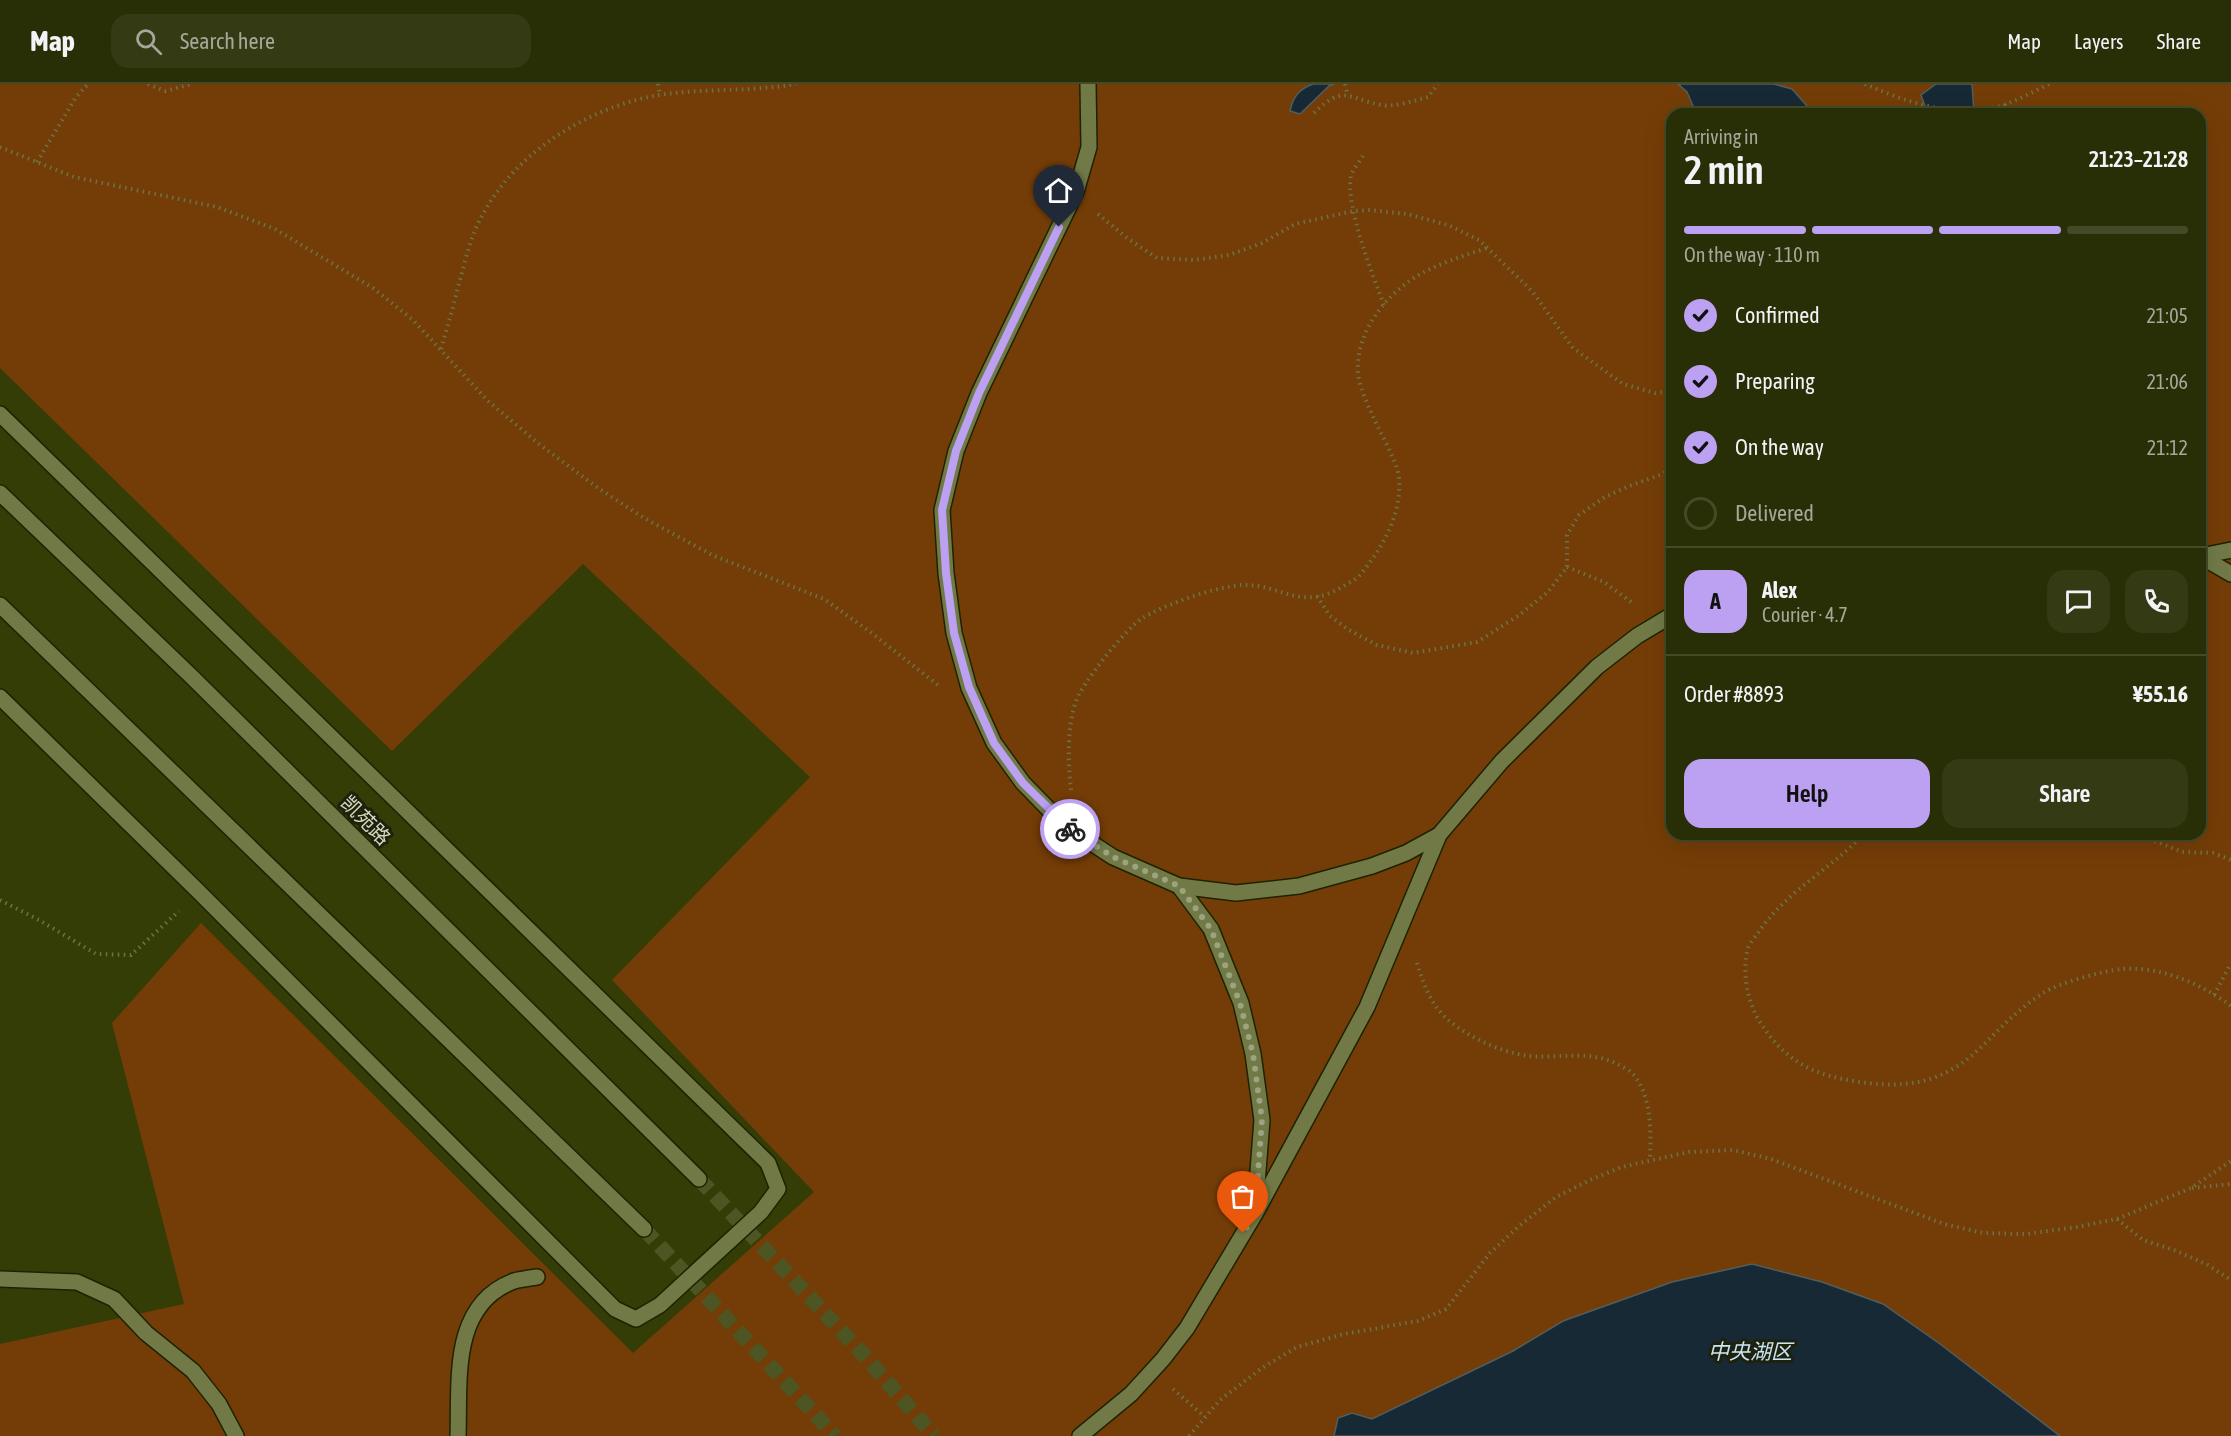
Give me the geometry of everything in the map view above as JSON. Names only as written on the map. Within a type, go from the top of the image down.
[{"type":"main road","points":[[1089,84],[1089,147],[1076,192],[979,393],[956,451],[942,510],[946,573],[954,633],[969,687],[994,743],[1023,783],[1064,825],[1113,857],[1179,886],[1236,893],[1299,886],[1380,863],[1406,853],[1439,835]]},
{"type":"main road","points":[[0,414],[768,1163],[778,1189],[761,1212],[660,1305],[636,1320],[615,1309],[199,892],[0,697]]},
{"type":"main road","name":"凯苑路","points":[[0,493],[192,677],[699,1179]]},
{"type":"main road","points":[[2206,555],[2231,550]]},
{"type":"main road","points":[[2206,559],[2231,574]]},
{"type":"main road","points":[[0,605],[644,1229]]},
{"type":"main road","points":[[1080,1436],[1131,1394],[1187,1328],[1255,1214],[1367,1007],[1439,835],[1502,761],[1558,704],[1597,667],[1637,636],[1666,619]]},
{"type":"main road","points":[[1179,886],[1211,929],[1240,1003],[1253,1054],[1262,1120],[1255,1214]]},
{"type":"main road","points":[[458,1436],[462,1344],[469,1321],[481,1304],[495,1293],[514,1281],[537,1277]]},
{"type":"main road","points":[[0,1279],[77,1282],[114,1299],[146,1333],[194,1371],[219,1404],[236,1436]]},
{"type":"path","points":[[37,162],[76,97],[88,84]]},
{"type":"path","points":[[148,84],[165,91],[192,84]]},
{"type":"path","points":[[658,84],[660,95]]},
{"type":"path","points":[[441,349],[469,247],[482,215],[504,180],[536,151],[594,115],[638,100],[660,95],[796,84]]},
{"type":"path","points":[[1345,84],[1347,93]]},
{"type":"path","points":[[1314,113],[1329,96],[1347,93],[1383,106],[1428,97],[1438,84]]},
{"type":"path","points":[[1865,84],[1924,106],[1938,108]]},
{"type":"path","points":[[1988,108],[2005,104],[2049,84]]},
{"type":"path","points":[[2005,104],[2005,108]]},
{"type":"path","points":[[0,147],[74,177],[217,207],[275,229],[373,288],[413,320],[488,400],[539,444],[598,488],[644,518],[712,555],[824,599],[869,630],[945,691]]},
{"type":"path","points":[[1363,156],[1351,174],[1350,194],[1366,256],[1384,305]]},
{"type":"path","points":[[1076,192],[1104,221],[1157,258],[1194,260],[1229,255],[1262,243],[1294,224],[1370,210],[1407,213],[1449,225],[1479,240],[1532,291],[1573,348],[1623,384],[1655,393],[1666,392]]},
{"type":"path","points":[[1078,834],[1071,786],[1070,740],[1075,703],[1093,672],[1140,620],[1172,603],[1244,585],[1304,598],[1332,592],[1357,578],[1380,546],[1395,518],[1399,477],[1370,411],[1358,374],[1361,340],[1377,311],[1421,273],[1487,248]]},
{"type":"path","points":[[1317,596],[1330,616],[1349,630],[1377,645],[1413,653],[1477,642],[1518,616],[1548,592],[1567,567],[1567,535],[1579,515],[1605,497],[1666,472]]},
{"type":"path","points":[[1567,567],[1604,582],[1638,606],[1654,626]]},
{"type":"path","points":[[1858,840],[1844,855],[1783,903],[1764,923],[1748,948],[1745,981],[1754,1013],[1772,1042],[1806,1068],[1876,1086],[1918,1082],[1949,1072],[1982,1047],[2011,1018],[2045,992],[2088,976],[2122,969],[2160,971],[2195,983],[2231,1006]]},
{"type":"path","points":[[2153,840],[2182,852],[2213,853],[2231,860]]},
{"type":"path","points":[[0,900],[96,954],[131,955],[199,892]]},
{"type":"path","points":[[1396,937],[1416,960],[1424,986],[1438,1010],[1462,1030],[1494,1046],[1528,1056],[1586,1054],[1608,1059],[1631,1072],[1641,1089],[1651,1115],[1650,1159]]},
{"type":"path","points":[[2214,994],[2231,963]]},
{"type":"path","points":[[1190,1436],[1220,1400],[1262,1368],[1297,1347],[1344,1334],[1418,1321],[1446,1309],[1490,1253],[1556,1197],[1592,1179],[1650,1159],[1689,1152],[1733,1150],[1771,1159],[1944,1224],[1983,1233],[2026,1234],[2117,1219],[2191,1188],[2231,1161]]},
{"type":"path","points":[[2191,1188],[2231,1184]]},
{"type":"path","points":[[2117,1219],[2143,1240],[2191,1258],[2231,1280]]},
{"type":"path","points":[[1152,1371],[1205,1417]]},
{"type":"shaded area","points":[[0,84],[2231,84],[2231,1436],[0,1436],[0,1344],[184,1304],[112,1023],[201,923],[633,1353],[814,1192],[612,980],[810,777],[583,564],[392,751],[0,368]]},
{"type":"water","points":[[1313,84],[1334,84],[1329,86],[1300,114],[1290,111],[1297,94]]},
{"type":"water","points":[[1678,84],[1774,84],[1792,89],[1809,108],[1694,108],[1687,92]]},
{"type":"water","points":[[1936,84],[1972,84],[1974,108],[1926,108],[1921,95]]},
{"type":"water","name":"中央湖区","points":[[1752,1264],[1822,1282],[1883,1304],[1940,1344],[2060,1436],[1334,1436],[1338,1418],[1352,1413],[1372,1419],[1513,1351],[1563,1321],[1672,1282]]},
{"type":"tunnel","points":[[699,1179],[862,1353],[934,1436]]},
{"type":"tunnel","points":[[644,1229],[835,1436]]},
{"type":"way so far","points":[[1070,829],[1113,857],[1179,886],[1211,929],[1240,1003],[1253,1054],[1262,1120],[1255,1214],[1243,1233]]},
{"type":"route","points":[[1059,227],[979,393],[956,451],[942,510],[946,573],[954,633],[969,687],[994,743],[1023,783],[1070,829]]}]
